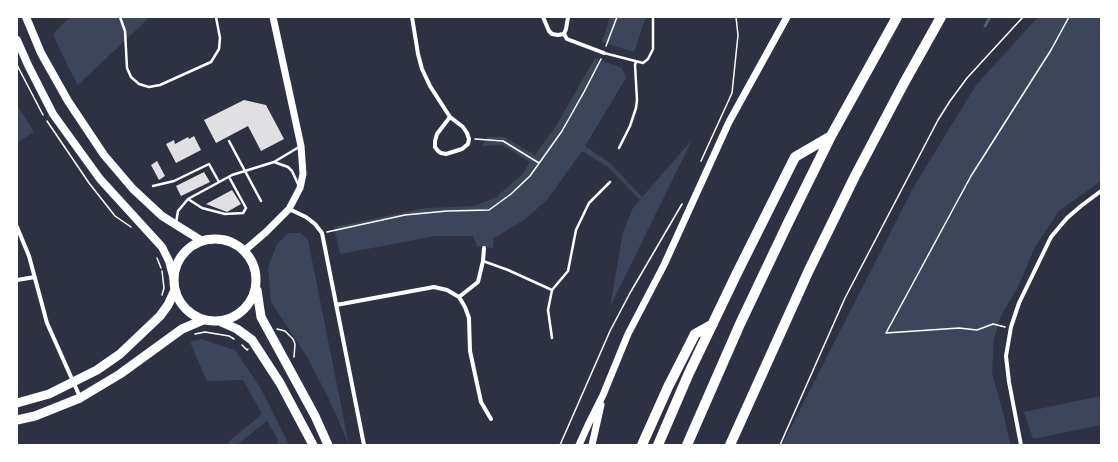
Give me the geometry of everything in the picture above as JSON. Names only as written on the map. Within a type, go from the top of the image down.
[{"type":"highway","points":[[687,445],[740,324],[831,136],[897,17]]},
{"type":"highway","points":[[730,445],[812,263],[904,83],[941,17]]},
{"type":"highway","points":[[658,445],[689,373],[737,273],[796,157],[831,136]]},
{"type":"highway","points":[[642,445],[668,387],[695,334],[713,324]]},
{"type":"main road","points":[[26,17],[48,67],[68,101],[104,155],[146,203],[175,225],[202,241]]},
{"type":"main road","points":[[17,40],[53,114],[100,179],[162,247],[169,261],[175,290],[185,309],[203,320],[219,321],[232,318],[244,310],[252,298],[256,285]]},
{"type":"main road","points":[[174,280],[176,267],[182,256],[190,247],[202,241],[213,239],[224,240],[235,244],[244,250],[254,266],[261,317],[315,416],[328,445]]},
{"type":"main road","points":[[17,403],[49,394],[74,383],[97,370],[120,354],[160,316],[168,305],[175,290]]},
{"type":"main road","points":[[17,420],[35,416],[80,398],[120,374],[182,329],[203,320]]},
{"type":"main road","points":[[219,321],[237,329],[252,340],[280,383],[314,445]]},
{"type":"street","points":[[244,250],[266,232],[289,209],[300,188],[303,174],[302,146],[273,17]]},
{"type":"street","points":[[412,17],[422,69],[430,86],[450,117],[463,127],[469,139],[468,144],[462,149],[446,154],[438,151],[435,147],[435,141],[437,134],[450,117]]},
{"type":"street","points":[[543,17],[549,31],[552,34],[558,36],[564,34]]},
{"type":"street","points":[[564,34],[568,17]]},
{"type":"street","points":[[579,445],[603,395],[628,334],[664,265],[729,122],[787,17]]},
{"type":"street","points":[[564,34],[567,39],[604,53]]},
{"type":"street","points":[[1021,445],[1008,376],[1006,356],[1010,329],[1019,303],[1051,237],[1067,218],[1101,191]]},
{"type":"street","points":[[289,209],[306,217],[315,224],[322,233],[364,445]]},
{"type":"street","points":[[17,227],[29,256],[47,323],[80,398]]},
{"type":"street","points":[[459,297],[478,282],[483,261],[484,248]]},
{"type":"street","points":[[17,280],[34,277]]},
{"type":"street","points":[[336,305],[434,287],[447,290],[459,297],[469,318],[470,351],[481,402],[491,419]]},
{"type":"street","points":[[592,445],[603,395]]},
{"type":"lane","points":[[120,17],[125,31],[127,68],[131,77],[139,84],[149,87],[160,85],[212,62],[220,44],[216,17]]},
{"type":"lane","points":[[604,53],[642,63],[648,59],[653,49],[653,17]]},
{"type":"lane","points":[[619,148],[630,126],[636,108],[636,62]]},
{"type":"lane","points":[[229,141],[261,201]]},
{"type":"lane","points":[[175,225],[178,211],[188,198],[229,177],[274,162],[302,146]]},
{"type":"lane","points":[[274,162],[288,167],[294,175],[300,188]]},
{"type":"lane","points":[[153,186],[174,181],[209,164],[219,182]]},
{"type":"lane","points":[[188,198],[202,208],[225,214],[243,213],[246,208],[229,177]]},
{"type":"lane","points":[[552,338],[548,310],[552,290],[568,271],[576,230],[590,203],[610,182]]},
{"type":"lane","points":[[483,261],[508,270],[552,290]]},
{"type":"path","points":[[322,233],[405,215],[447,211],[489,210],[511,194],[525,181],[562,131],[604,53],[617,17]]},
{"type":"path","points":[[699,166],[732,93],[738,35],[736,17]]},
{"type":"path","points":[[780,445],[845,298],[938,120],[967,78],[1023,17]]},
{"type":"path","points":[[1010,329],[993,324],[977,330],[959,328],[886,333],[971,176],[1051,50],[1069,17]]},
{"type":"path","points":[[469,139],[503,141],[539,163]]},
{"type":"path","points":[[560,445],[610,331],[630,293],[683,202]]},
{"type":"shaded area","points":[[70,17],[150,17],[78,85],[53,34]]},
{"type":"shaded area","points":[[610,17],[646,17],[634,52],[602,42]]},
{"type":"shaded area","points":[[1038,17],[1101,17],[1101,181],[1059,211],[1035,247],[1018,287],[1001,316],[994,339],[992,373],[1010,444],[782,445],[913,188],[976,85]]},
{"type":"shaded area","points":[[595,58],[622,68],[626,78],[585,146],[610,163],[642,197],[692,140],[610,307],[623,232],[633,208],[640,200],[608,167],[582,151],[547,200],[524,220],[494,238],[493,248],[477,246],[473,236],[436,236],[340,254],[334,227],[426,208],[473,206],[495,198],[522,175],[530,162],[502,145],[482,146],[487,137],[504,137],[535,155],[556,126]]},
{"type":"shaded area","points":[[17,105],[34,132],[17,143]]},
{"type":"shaded area","points":[[288,233],[301,233],[308,240],[349,445],[329,399],[307,357],[271,302],[268,268],[277,244]]},
{"type":"shaded area","points":[[201,339],[235,350],[260,387],[289,445],[278,445],[277,438],[267,421],[237,445],[228,445],[228,442],[262,414],[243,380],[207,381],[190,342]]},
{"type":"shaded area","points":[[1101,396],[1101,425],[1033,439],[1024,412]]},
{"type":"building","points":[[244,100],[266,105],[284,139],[261,151],[248,126],[216,143],[204,120]]},
{"type":"building","points":[[194,136],[201,150],[176,163],[166,144],[174,140],[175,144],[188,137],[189,139]]},
{"type":"building","points":[[157,161],[165,176],[159,180],[151,165]]},
{"type":"building","points":[[204,172],[210,182],[181,196],[176,186]]},
{"type":"building","points":[[232,190],[241,204],[227,212],[206,204]]},
{"type":"waterway","points":[[985,26],[990,17]]}]
